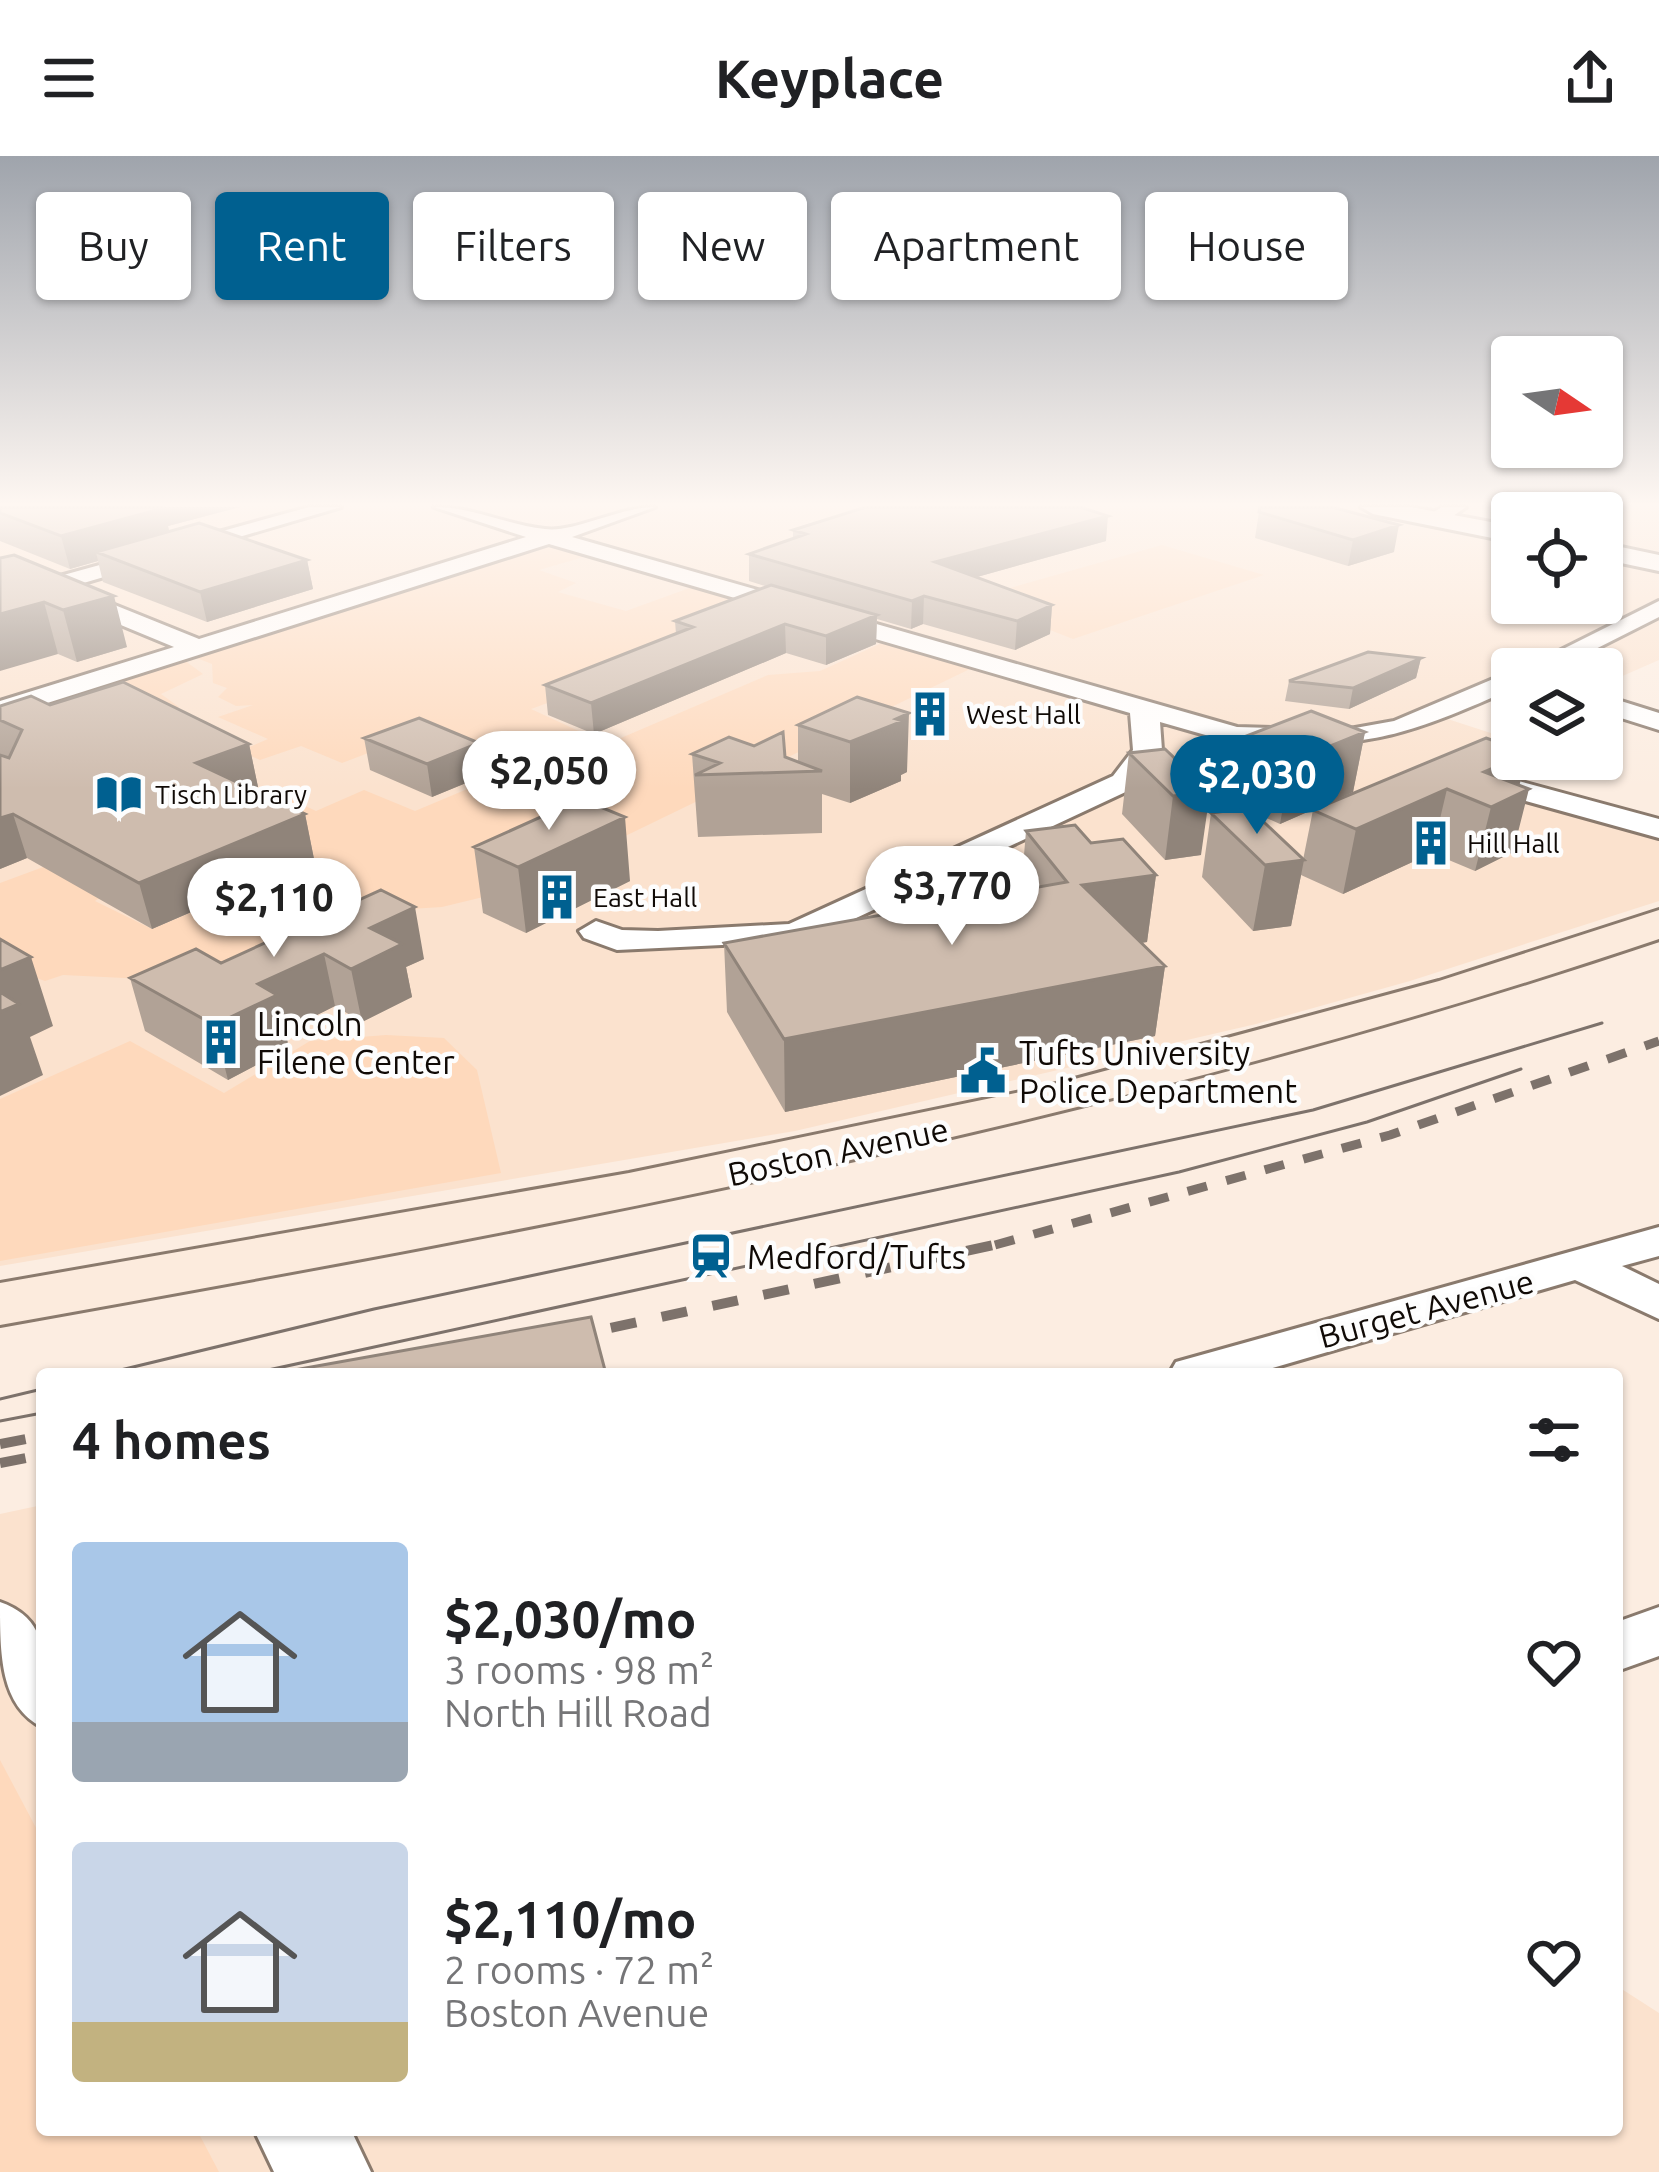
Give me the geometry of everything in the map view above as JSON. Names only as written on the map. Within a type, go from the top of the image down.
[{"type":"main road","name":"Boston Avenue","points":[[0,1304],[836,1154],[1033,1109],[1396,1011],[1659,924]]},
{"type":"street","points":[[81,601],[198,648]]},
{"type":"street","points":[[0,710],[346,601]]},
{"type":"street","points":[[765,601],[1143,710],[1255,736],[1344,738],[1401,728],[1491,688]]},
{"type":"street","points":[[1592,648],[1656,624]]},
{"type":"street","points":[[596,931],[617,940],[638,941],[795,934],[1123,782],[1148,757],[1152,742],[1143,710]]},
{"type":"street","points":[[1623,710],[1659,722]]},
{"type":"street","points":[[1123,782],[1169,779],[1218,766],[1255,736]]},
{"type":"street","points":[[1449,773],[1659,829]]},
{"type":"street","name":"Burget Avenue","points":[[1215,1368],[1659,1241]]},
{"type":"street","points":[[1584,1265],[1659,1303]]},
{"type":"street","points":[[0,1631],[36,1687]]},
{"type":"street","points":[[1623,1645],[1659,1631]]},
{"type":"street","points":[[302,2136],[325,2172]]},
{"type":"shaded area","points":[[0,601],[1491,601],[1491,624],[1623,624],[1623,601],[1659,601],[1659,660],[1623,676],[1623,648],[1491,648],[1491,680],[1423,711],[1491,733],[1491,745],[1459,765],[1491,776],[1491,780],[1503,780],[1659,833],[1659,901],[1410,981],[1256,1024],[795,1131],[0,1266]]},
{"type":"shaded area","points":[[369,601],[590,601],[626,611],[653,601],[758,603],[638,670],[531,709],[607,744],[768,675],[820,671],[884,642],[974,667],[516,889],[442,907],[377,911],[247,960],[145,979],[63,975],[45,981],[0,965],[0,883],[219,802],[240,814],[286,797],[316,811],[364,790],[415,811],[496,777],[405,739],[342,763],[301,746],[260,760],[240,751],[268,739],[218,717],[253,705],[236,706],[218,697],[227,688],[213,683],[212,664],[194,657]],"holes":[[[98,899],[204,907],[152,929],[95,901]]]},
{"type":"shaded area","points":[[976,601],[1186,601],[1073,639]]},
{"type":"shaded area","points":[[184,660],[203,674],[161,694],[179,707],[62,747],[0,719]]},
{"type":"shaded area","points":[[386,1035],[444,1038],[477,1070],[501,1173],[0,1261],[0,1099],[130,1041],[224,1093],[310,1041]]},
{"type":"shaded area","points":[[36,1506],[36,2136],[1623,2136],[1623,1990],[1659,2013],[1659,2172],[0,2172],[0,1514]]},
{"type":"shaded area","points":[[0,1760],[36,1828],[36,2136],[200,2136],[219,2172],[0,2172]]},
{"type":"building","points":[[0,601],[95,601],[63,610],[44,602],[0,614]]},
{"type":"building","points":[[728,601],[828,601],[877,615],[826,636],[785,624],[591,703],[545,685],[693,627],[675,621]]},
{"type":"building","points":[[943,601],[1052,605],[1017,621]]},
{"type":"building","points":[[1368,652],[1421,658],[1353,688],[1289,681]]},
{"type":"building","points":[[123,682],[249,744],[196,763],[305,814],[139,883],[13,814],[0,818],[0,755],[9,758],[22,730],[0,720],[0,706],[31,696],[50,705]]},
{"type":"building","points":[[857,697],[909,713],[896,719],[903,721],[850,742],[798,725]]},
{"type":"building","points":[[1311,711],[1365,732],[1291,762],[1236,740]]},
{"type":"building","points":[[419,718],[479,743],[427,764],[364,738]]},
{"type":"building","points":[[783,732],[785,757],[822,771],[695,775],[720,763],[692,754],[729,737],[754,746]]},
{"type":"building","points":[[1486,738],[1491,740],[1491,769],[1484,772],[1491,780],[1529,789],[1491,807],[1447,789],[1356,829],[1313,810]]},
{"type":"building","points":[[1165,749],[1210,792],[1173,796],[1129,753]]},
{"type":"building","points":[[581,799],[625,817],[518,867],[474,847]]},
{"type":"building","points":[[1249,808],[1304,860],[1265,865],[1211,813]]},
{"type":"building","points":[[1075,825],[1091,843],[1123,839],[1156,875],[1082,885],[1165,966],[784,1039],[724,943],[1067,882],[1026,831]]},
{"type":"building","points":[[381,890],[415,907],[370,928],[402,944],[351,969],[324,954],[258,984],[277,995],[214,1025],[130,978],[196,949],[221,963]]},
{"type":"building","points":[[0,939],[31,957],[0,970]]},
{"type":"building","points":[[0,992],[19,1004],[0,1012]]},
{"type":"building","points":[[591,1317],[604,1368],[306,1368]]},
{"type":"tram line","points":[[129,1368],[374,1309],[1313,1110],[1602,1023]]},
{"type":"tram line","points":[[278,1368],[1179,1172],[1367,1122],[1521,1069]]},
{"type":"tram line","points":[[0,1399],[36,1390]]},
{"type":"tram line","points":[[0,1421],[36,1414]]},
{"type":"railway","points":[[1001,1243],[1390,1135],[1659,1041]]},
{"type":"railway","points":[[1001,1243],[1007,1242]]},
{"type":"railway","points":[[560,1339],[1001,1243]]},
{"type":"railway","points":[[995,1245],[1001,1243]]},
{"type":"railway","points":[[0,1444],[36,1437]]},
{"type":"railway","points":[[0,1463],[36,1456]]},
{"type":"place","name":"West Hall","points":[[930,714]]},
{"type":"place","name":"Tisch Library","points":[[119,794]]},
{"type":"place","name":"Hill Hall","points":[[1431,843]]},
{"type":"place","name":"East Hall","points":[[557,897]]},
{"type":"place","name":"Lincoln Filene Center","points":[[221,1042]]},
{"type":"place","name":"Tufts University Police Department","points":[[983,1071]]},
{"type":"place","name":"Medford/Tufts","points":[[711,1256]]}]
